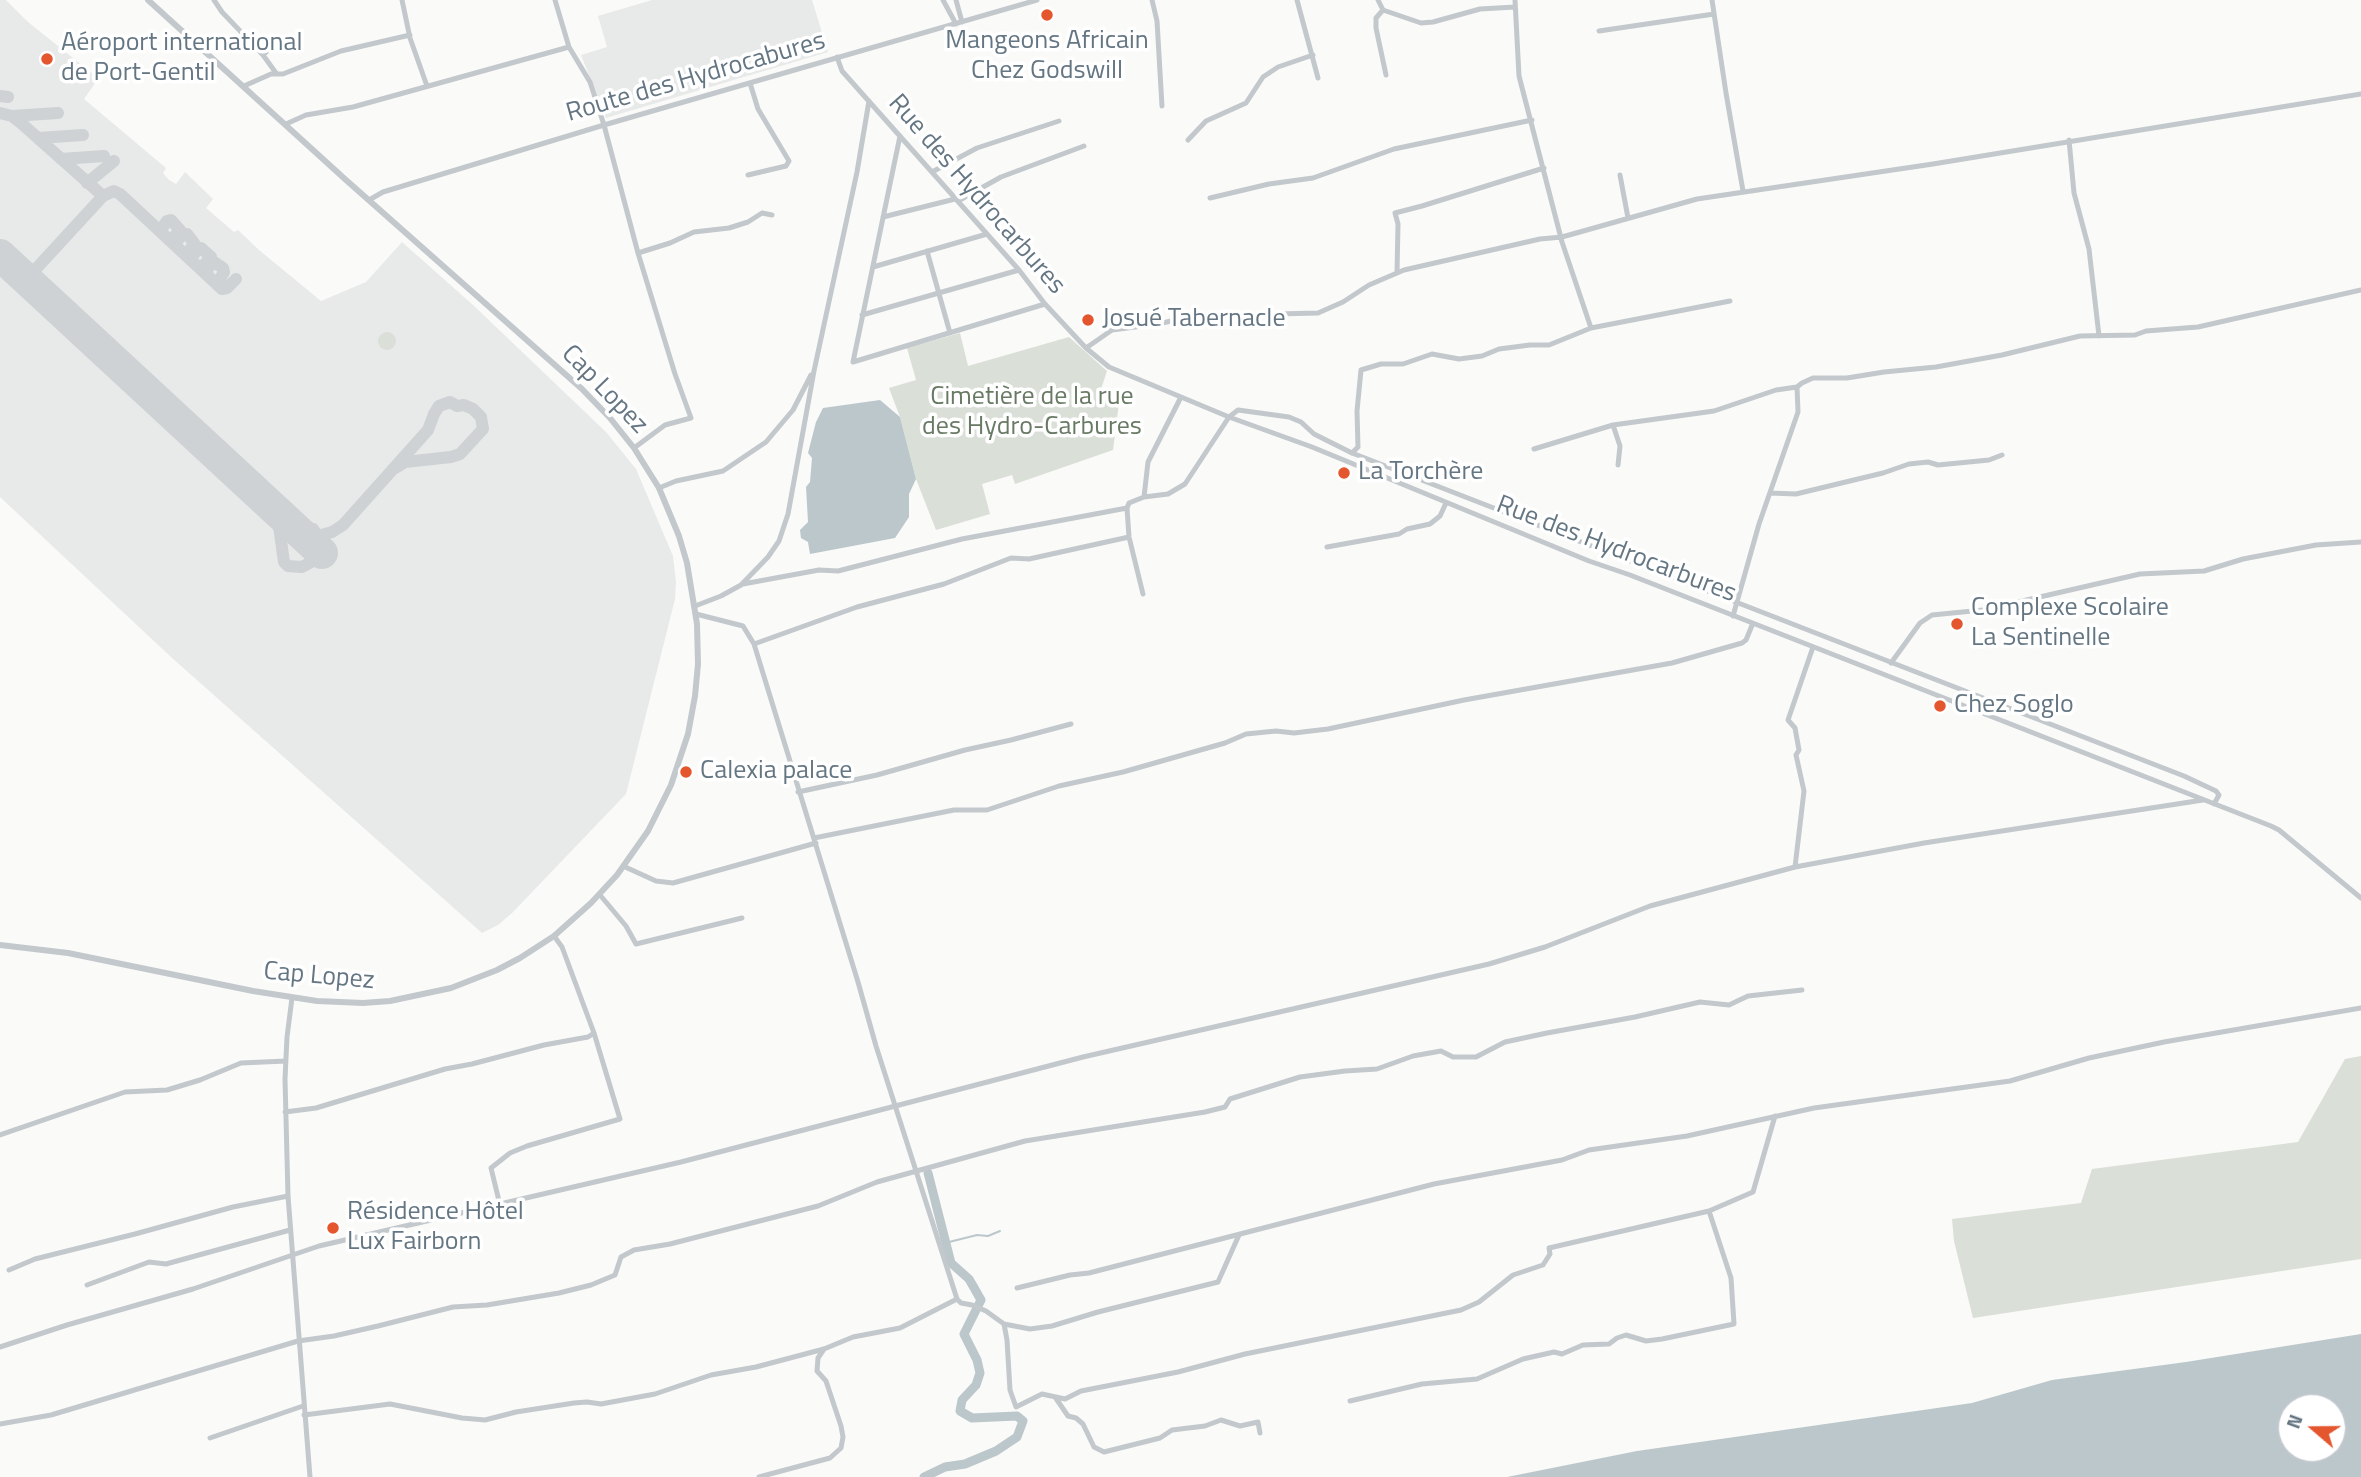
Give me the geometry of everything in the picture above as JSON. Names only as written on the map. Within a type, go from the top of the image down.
[{"type":"street","name":"Cap Lopez","points":[[0,944],[68,953],[292,998],[363,1003],[429,994],[451,988],[520,958],[554,936],[600,895],[624,866],[655,819],[681,757],[691,716],[698,643],[695,606],[683,549],[659,488],[635,448],[597,404],[148,0]]},
{"type":"street","points":[[214,0],[276,73]]},
{"type":"street","points":[[402,0],[427,86]]},
{"type":"street","points":[[555,0],[569,47],[590,82],[604,125],[638,253],[691,418],[664,425],[635,448]]},
{"type":"street","points":[[943,0],[959,23]]},
{"type":"street","points":[[956,0],[959,23]]},
{"type":"street","name":"Route des Hydrocabures","points":[[369,200],[383,192],[604,125],[1037,0]]},
{"type":"street","points":[[1152,0],[1157,21],[1163,106]]},
{"type":"street","points":[[1297,0],[1318,78]]},
{"type":"street","points":[[1378,0],[1383,10],[1421,23],[1515,3],[1517,62],[1562,242],[1591,328]]},
{"type":"street","points":[[1712,0],[1744,191]]},
{"type":"street","points":[[1383,10],[1375,22],[1386,75]]},
{"type":"street","points":[[1599,31],[1714,14]]},
{"type":"street","points":[[244,86],[341,51],[410,35]]},
{"type":"street","points":[[263,55],[275,44]]},
{"type":"street","points":[[286,124],[306,115],[353,107],[569,47]]},
{"type":"street","points":[[1188,140],[1206,121],[1246,103],[1255,87],[1268,73],[1281,65],[1313,55]]},
{"type":"street","name":"Rue des Hydrocarbures","points":[[837,57],[842,71],[1019,270],[1045,304],[1086,348],[1110,367],[1229,417],[1312,447],[1490,522],[2279,830],[2361,898]]},
{"type":"street","points":[[748,175],[786,166],[789,161],[758,108],[750,83]]},
{"type":"street","points":[[1086,348],[1112,330],[1193,316],[1318,313],[1343,302],[1369,285],[1427,263],[1539,239],[1562,237],[1697,200],[2361,94]]},
{"type":"street","points":[[695,606],[741,585],[768,557],[779,541],[788,514],[869,101]]},
{"type":"street","points":[[1210,198],[1269,184],[1313,178],[1394,149],[1532,120]]},
{"type":"street","points":[[932,172],[977,148],[1059,121]]},
{"type":"street","points":[[900,136],[853,362],[1045,304]]},
{"type":"street","points":[[2069,140],[2074,193],[2089,249],[2099,336]]},
{"type":"street","points":[[883,218],[957,200],[1001,177],[1084,146]]},
{"type":"street","points":[[1398,273],[1398,224],[1395,213],[1545,168]]},
{"type":"street","points":[[1620,175],[1628,218]]},
{"type":"street","points":[[638,253],[694,232],[729,228],[748,222],[762,213],[772,215]]},
{"type":"street","points":[[873,267],[987,234]]},
{"type":"street","points":[[927,251],[950,333]]},
{"type":"street","points":[[862,315],[1019,270]]},
{"type":"street","points":[[1534,449],[1614,425],[1714,411],[1776,390],[1797,387],[1814,378],[1847,378],[1936,368],[2080,336],[2136,335],[2146,331],[2198,327],[2361,290]]},
{"type":"street","points":[[473,305],[479,297]]},
{"type":"street","points":[[1352,453],[1358,447],[1357,411],[1362,370],[1381,364],[1403,364],[1432,354],[1459,359],[1482,356],[1499,349],[1549,345],[1591,328],[1730,301]]},
{"type":"street","points":[[659,488],[676,481],[723,471],[766,442],[793,410],[814,371]]},
{"type":"street","points":[[1734,616],[1770,493],[1798,412],[1797,387]]},
{"type":"street","points":[[1144,497],[1148,462],[1181,397]]},
{"type":"street","points":[[1143,594],[1129,537],[1129,503],[1144,497],[1168,494],[1185,484],[1229,417],[1238,410],[1289,417],[1301,422],[1314,434],[1352,453],[2184,776],[2216,791],[2219,795],[2214,804]]},
{"type":"street","points":[[1614,425],[1620,446],[1618,465]]},
{"type":"street","points":[[1770,493],[1797,494],[1883,474],[1909,464],[1928,462],[1938,465],[1989,460],[2002,455]]},
{"type":"street","points":[[1327,547],[1399,534],[1430,524],[1440,516],[1446,503]]},
{"type":"street","points":[[741,585],[819,570],[838,571],[962,539],[1127,508]]},
{"type":"street","points":[[1490,522],[1496,509]]},
{"type":"street","points":[[754,644],[857,607],[944,584],[1011,558],[1029,559],[1129,537]]},
{"type":"street","points":[[1891,663],[1920,623],[1931,615],[1983,610],[2140,574],[2204,572],[2243,559],[2316,545],[2361,542]]},
{"type":"street","points":[[696,614],[743,626],[754,644],[876,1046],[957,1300],[986,1311],[1004,1324],[1030,1329],[1052,1326],[1218,1282],[1238,1235]]},
{"type":"street","points":[[624,866],[656,881],[673,883],[815,840],[954,810],[987,810],[1059,786],[1123,772],[1225,743],[1246,734],[1328,729],[1464,700],[1672,663],[1742,643],[1746,640],[1752,623]]},
{"type":"street","points":[[1796,867],[1804,791],[1796,755],[1799,750],[1795,728],[1788,720],[1814,647]]},
{"type":"street","points":[[798,792],[877,775],[952,753],[1071,724]]},
{"type":"street","points":[[0,1347],[331,1243],[681,1162],[1083,1057],[1489,964],[1545,947],[1650,906],[1796,867],[1924,843],[2203,800]]},
{"type":"street","points":[[600,895],[626,926],[636,944],[742,918]]},
{"type":"street","points":[[500,1205],[491,1168],[510,1153],[620,1119],[594,1033],[562,947],[554,936]]},
{"type":"street","points":[[0,1424],[51,1415],[298,1341],[368,1329],[453,1307],[547,1295],[591,1285],[615,1275],[621,1256],[634,1250],[670,1244],[818,1206],[877,1182],[1025,1141],[1215,1110],[1225,1107],[1230,1100],[1300,1077],[1377,1069],[1413,1056],[1441,1051],[1453,1057],[1476,1057],[1505,1042],[1547,1033],[1699,1002],[1729,1005],[1748,996],[1802,990]]},
{"type":"street","points":[[292,998],[286,1061],[288,1196],[310,1477]]},
{"type":"street","points":[[1017,1288],[1089,1273],[1434,1184],[1562,1160],[1588,1150],[1686,1136],[1827,1106],[2010,1081],[2089,1058],[2164,1042],[2361,1009]]},
{"type":"street","points":[[285,1112],[316,1108],[445,1069],[588,1037],[594,1033]]},
{"type":"street","points":[[0,1135],[125,1092],[167,1090],[241,1063],[286,1061]]},
{"type":"street","points":[[1004,1324],[1010,1390],[1016,1407],[1042,1394],[1065,1399],[1081,1391],[1178,1372],[1245,1354],[1461,1310],[1479,1302],[1513,1275],[1543,1265],[1550,1254],[1549,1248],[1709,1211],[1753,1192],[1775,1116]]},
{"type":"street","points":[[9,1270],[36,1259],[233,1207],[288,1196]]},
{"type":"street","points":[[1350,1401],[1422,1384],[1477,1379],[1523,1359],[1554,1352],[1562,1354],[1583,1345],[1609,1344],[1626,1335],[1646,1341],[1734,1324],[1731,1278],[1709,1211]]},
{"type":"street","points":[[87,1285],[149,1262],[166,1264],[290,1230]]},
{"type":"street","points":[[304,1415],[390,1404],[485,1420],[574,1403],[601,1404],[655,1394],[710,1376],[824,1349],[853,1337],[900,1328],[957,1300]]},
{"type":"street","points":[[759,1477],[830,1458],[841,1448],[841,1426],[826,1381],[817,1371],[818,1358],[824,1349]]},
{"type":"street","points":[[1055,1396],[1068,1416],[1083,1424],[1094,1447],[1104,1452],[1160,1438],[1172,1430],[1205,1426],[1221,1420],[1240,1426],[1258,1422],[1260,1433]]},
{"type":"street","points":[[210,1438],[303,1406]]},
{"type":"shaded area","name":"Aéroport international de Port-Gentil","points":[[0,0],[6,0],[28,22],[93,74],[91,77],[96,82],[84,99],[166,168],[163,173],[169,180],[176,184],[185,172],[213,199],[206,208],[234,232],[238,230],[321,301],[366,282],[402,242],[473,305],[606,432],[636,469],[673,556],[676,582],[675,599],[626,794],[498,925],[482,933],[171,657],[0,497]]},
{"type":"shaded area","points":[[652,0],[812,0],[828,52],[606,118],[581,55],[607,47],[598,16]]},
{"type":"shaded area","points":[[880,400],[900,417],[916,479],[909,494],[909,517],[895,538],[810,554],[808,542],[801,538],[800,530],[808,522],[806,487],[810,482],[812,458],[808,453],[816,422],[823,408]]},
{"type":"shaded area","points":[[2361,1334],[2361,1477],[1507,1477],[1637,1451],[1972,1403],[2052,1380]]},
{"type":"green space","points":[[387,332],[393,335],[396,341],[393,347],[387,350],[381,347],[378,341],[381,335]]},
{"type":"green space","name":"Cimetière de la rue des Hydro-Carbures","points":[[960,333],[968,366],[1069,337],[1107,371],[1100,392],[1119,403],[1113,450],[1015,484],[1012,475],[982,484],[990,514],[936,530],[916,479],[900,417],[889,388],[916,380],[907,348]]},
{"type":"green space","points":[[2361,1056],[2361,1259],[1973,1318],[1954,1241],[1952,1219],[2081,1203],[2092,1169],[2298,1142],[2345,1059]]},
{"type":"waterway","points":[[924,1477],[945,1467],[965,1464],[996,1451],[1017,1437],[1023,1421],[1017,1416],[972,1418],[960,1411],[962,1400],[976,1385],[980,1373],[977,1360],[964,1334],[981,1300],[969,1279],[951,1263],[928,1173]]},
{"type":"waterway","points":[[945,1243],[977,1235],[988,1236],[1000,1231]]},
{"type":"taxiway","points":[[0,96],[8,97]]},
{"type":"taxiway","points":[[0,113],[12,116],[21,123],[103,196]]},
{"type":"taxiway","points":[[12,116],[58,113]]},
{"type":"taxiway","points":[[38,138],[83,135]]},
{"type":"taxiway","points":[[61,159],[104,156]]},
{"type":"taxiway","points":[[87,183],[114,161]]},
{"type":"taxiway","points":[[19,272],[28,274],[34,271],[103,196],[114,191],[222,289],[236,279]]},
{"type":"taxiway","points":[[160,231],[167,221],[171,220],[180,230],[173,238]]},
{"type":"taxiway","points":[[175,245],[183,234],[187,234],[194,243],[188,253]]},
{"type":"taxiway","points":[[191,259],[198,248],[201,248],[211,257],[202,270],[207,269]]},
{"type":"taxiway","points":[[206,270],[214,262],[223,268],[224,272],[217,284]]},
{"type":"taxiway","points":[[291,524],[302,526],[318,536],[343,525],[428,430],[439,406],[450,402],[457,406],[464,405],[481,417],[483,429],[460,454],[405,462],[395,468]]},
{"type":"taxiway","points":[[277,512],[284,562],[288,566],[302,567],[313,561],[319,550],[318,536],[313,529]]},
{"type":"runway","points":[[0,255],[322,553]]},
{"type":"place","name":"Mangeons Africain Chez Godswill","points":[[1047,15]]},
{"type":"place","name":"Aéroport international de Port-Gentil","points":[[47,59]]},
{"type":"place","name":"Josué Tabernacle","points":[[1088,320]]},
{"type":"place","name":"La Torchère","points":[[1344,473]]},
{"type":"place","name":"Complexe Scolaire La Sentinelle","points":[[1957,624]]},
{"type":"place","name":"Chez Soglo","points":[[1940,706]]},
{"type":"place","name":"Calexia palace","points":[[686,772]]},
{"type":"place","name":"Résidence Hôtel Lux Fairborn","points":[[333,1228]]}]
